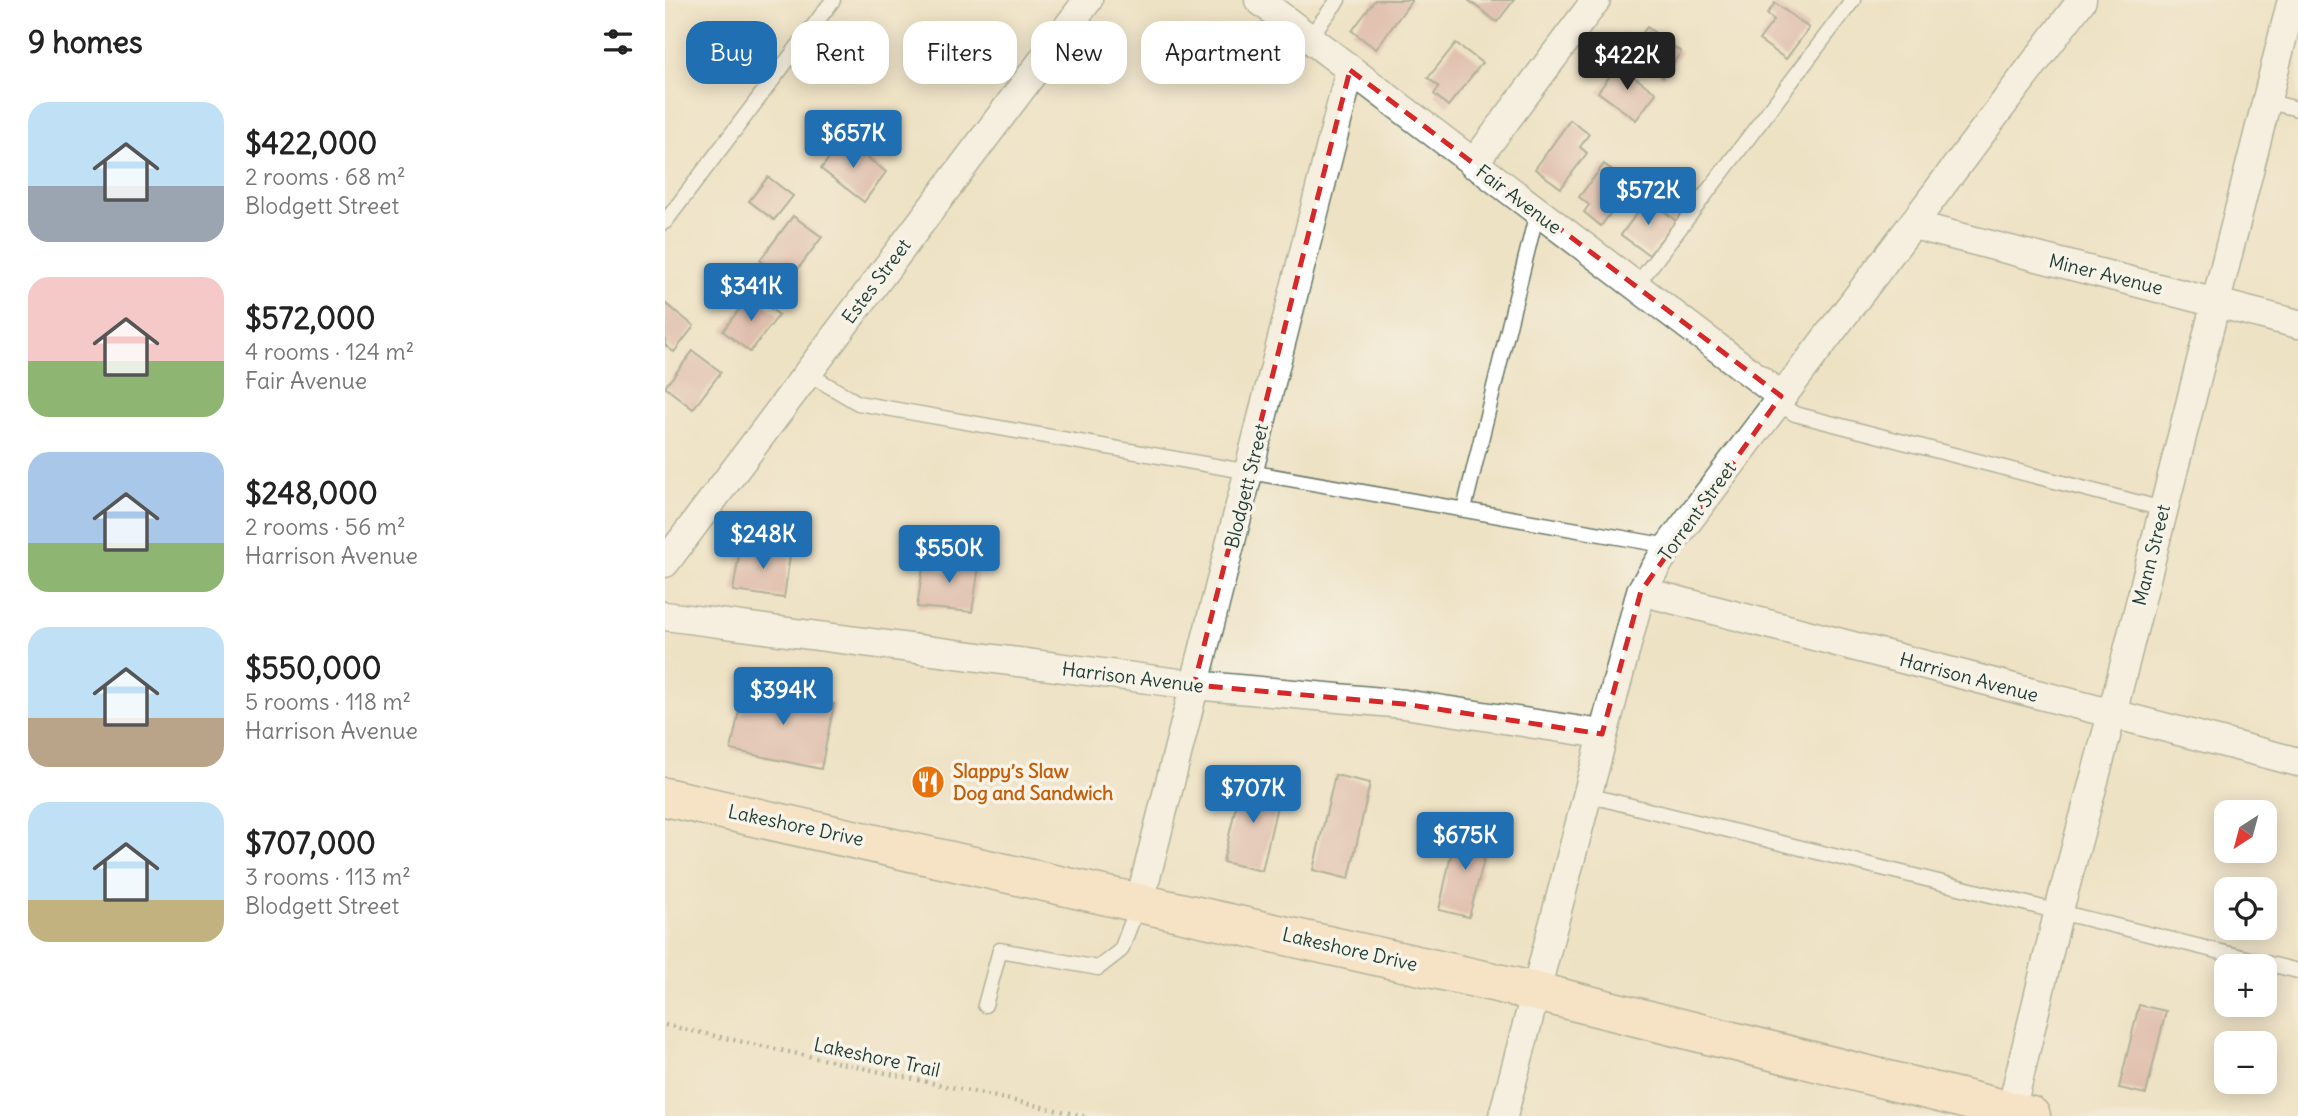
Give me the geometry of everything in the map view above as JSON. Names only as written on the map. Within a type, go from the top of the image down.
[{"type":"main road","name":"Lakeshore Drive","points":[[665,797],[1140,901],[1537,992],[2017,1114]]},
{"type":"street","name":"Estes Street","points":[[665,563],[1089,0]]},
{"type":"street","name":"Fair Avenue","points":[[1259,0],[1779,400]]},
{"type":"street","points":[[1473,164],[1596,0]]},
{"type":"street","name":"Torrent Street","points":[[1503,1116],[1641,591],[1669,546],[2082,0]]},
{"type":"street","name":"Mann Street","points":[[2017,1114],[2059,910],[2112,714],[2292,0]]},
{"type":"street","name":"Blodgett Street","points":[[1140,901],[1350,70]]},
{"type":"street","name":"Miner Avenue","points":[[1913,225],[2298,324]]},
{"type":"street","name":"Harrison Avenue","points":[[1641,591],[2298,762]]},
{"type":"street","name":"Harrison Avenue","points":[[665,616],[1194,685],[1404,704],[1602,734]]},
{"type":"lane","points":[[665,222],[832,0]]},
{"type":"lane","points":[[1309,38],[1338,0]]},
{"type":"lane","points":[[1645,274],[1853,0]]},
{"type":"lane","points":[[2265,101],[2298,109]]},
{"type":"lane","points":[[1464,509],[1537,212]]},
{"type":"lane","points":[[807,373],[858,403],[1669,546]]},
{"type":"lane","points":[[1779,400],[1795,414],[2162,509]]},
{"type":"lane","points":[[1587,795],[2298,971]]},
{"type":"lane","points":[[985,1005],[1000,950],[1098,968],[1121,950],[1140,901]]},
{"type":"path","name":"Lakeshore Trail","points":[[665,1025],[1084,1116]]},
{"type":"highlighted area","points":[[1350,70],[1781,396],[1641,591],[1602,734],[1404,704],[1194,685]]},
{"type":"building","points":[[1375,0],[1412,0],[1376,49],[1352,31]]},
{"type":"building","points":[[1468,0],[1514,0],[1497,22]]},
{"type":"building","points":[[1775,3],[1809,28],[1786,59],[1759,40],[1774,20],[1767,14]]},
{"type":"building","points":[[1647,27],[1681,52],[1663,77],[1629,51]]},
{"type":"building","points":[[1456,43],[1482,63],[1448,106],[1434,94],[1439,87],[1428,78]]},
{"type":"building","points":[[1618,65],[1656,93],[1636,120],[1598,92]]},
{"type":"building","points":[[1570,120],[1589,134],[1580,147],[1587,153],[1561,188],[1535,169]]},
{"type":"building","points":[[843,139],[886,172],[864,202],[821,169]]},
{"type":"building","points":[[1604,164],[1631,185],[1601,226],[1584,212],[1589,205],[1579,197]]},
{"type":"building","points":[[768,177],[793,196],[774,220],[749,201]]},
{"type":"building","points":[[1648,198],[1676,221],[1649,255],[1621,235]]},
{"type":"building","points":[[793,216],[822,237],[788,282],[760,260]]},
{"type":"building","points":[[751,294],[779,315],[750,352],[723,331]]},
{"type":"building","points":[[665,303],[694,326],[674,352],[665,345]]},
{"type":"building","points":[[693,351],[721,372],[693,409],[665,387]]},
{"type":"building","points":[[758,543],[791,548],[784,598],[733,591],[740,549],[757,552]]},
{"type":"building","points":[[953,556],[980,560],[972,612],[917,607],[924,561],[940,563],[940,570],[950,572]]},
{"type":"building","points":[[744,686],[834,704],[821,769],[731,750]]},
{"type":"building","points":[[1335,775],[1370,783],[1349,879],[1313,870]]},
{"type":"building","points":[[1252,777],[1282,784],[1262,871],[1223,862],[1238,797],[1247,799]]},
{"type":"building","points":[[1478,825],[1492,829],[1469,917],[1439,910],[1456,832],[1475,837]]},
{"type":"building","points":[[2139,1005],[2166,1011],[2146,1094],[2119,1088]]},
{"type":"place","name":"Slappy’s Slaw Dog and Sandwich","points":[[928,782]]}]
